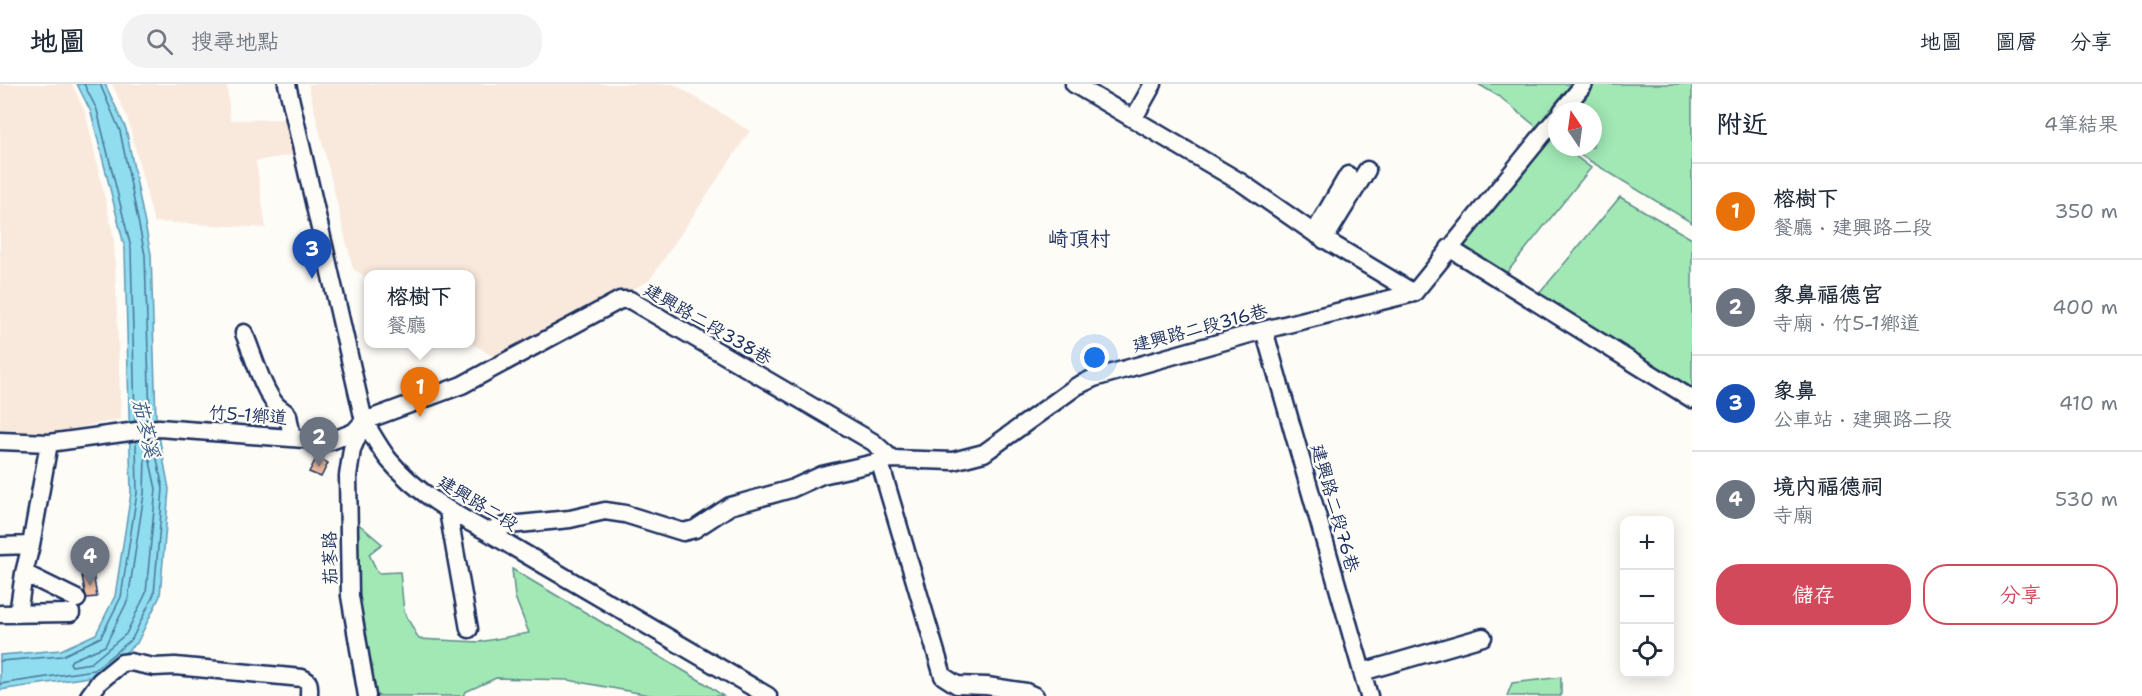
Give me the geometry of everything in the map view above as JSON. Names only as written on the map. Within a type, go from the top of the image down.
[{"type":"street","name":"建興路二段","points":[[287,84],[364,421],[388,459],[417,488],[448,511],[768,696]]},
{"type":"street","points":[[1074,84],[1242,183],[1319,237],[1414,293],[1548,128]]},
{"type":"street","points":[[1134,118],[1153,84]]},
{"type":"street","points":[[1569,102],[1584,84]]},
{"type":"street","points":[[1319,237],[1367,170]]},
{"type":"street","points":[[1319,237],[1348,175]]},
{"type":"street","points":[[1449,248],[1692,399]]},
{"type":"street","name":"建興路二段316巷","points":[[486,531],[509,525],[570,519],[605,511],[625,514],[683,532],[695,529],[730,506],[791,489],[822,475],[886,461],[953,461],[984,453],[1077,386],[1094,378],[1264,330],[1414,293]]},
{"type":"street","name":"建興路二段338巷","points":[[364,421],[462,385],[620,300],[630,300],[873,442],[886,461]]},
{"type":"street","name":"建興路二段76巷","points":[[1264,330],[1369,696]]},
{"type":"street","points":[[244,333],[273,399],[277,406],[288,415],[292,438]]},
{"type":"street","name":"竹5-1鄉道","points":[[49,443],[159,428],[331,441],[354,432],[364,421]]},
{"type":"street","name":"茄苳路","points":[[364,421],[352,449],[348,476],[350,596],[367,696]]},
{"type":"street","points":[[0,441],[49,443],[18,614]]},
{"type":"street","points":[[886,461],[943,676],[957,685],[987,686],[1026,692],[1035,696]]},
{"type":"street","points":[[448,511],[469,629]]},
{"type":"street","points":[[0,546],[31,545]]},
{"type":"street","points":[[24,573],[74,600]]},
{"type":"street","points":[[0,614],[18,614],[74,600]]},
{"type":"street","points":[[54,629],[74,600]]},
{"type":"street","points":[[1363,675],[1484,642]]},
{"type":"street","points":[[89,696],[99,681],[122,663],[130,662],[153,667],[175,666],[302,678],[309,683],[309,696]]},
{"type":"shaded area","points":[[0,84],[72,84],[86,114],[114,238],[121,419],[46,434],[0,431]]},
{"type":"shaded area","points":[[112,84],[227,84],[230,120],[287,119],[292,155],[256,161],[266,228],[154,222],[127,117]]},
{"type":"shaded area","points":[[308,84],[674,84],[750,131],[649,281],[494,357],[475,345],[475,270],[364,270],[364,276],[353,269]]},
{"type":"green space","points":[[1478,84],[1578,84],[1567,102],[1548,102],[1548,156],[1575,156],[1591,168],[1500,281],[1449,248],[1544,133],[1500,97]]},
{"type":"green space","points":[[1584,84],[1692,84],[1692,223],[1582,156],[1602,156],[1602,102],[1569,102]]},
{"type":"green space","points":[[1620,197],[1692,239],[1692,403],[1533,301]]},
{"type":"green space","points":[[342,510],[382,544],[369,554],[378,573],[400,572],[404,612],[419,639],[479,642],[529,633],[515,597],[512,569],[723,696],[655,696],[568,680],[496,678],[465,692],[463,696],[372,696]]},
{"type":"green space","points":[[1561,677],[1561,696],[1507,696],[1512,683]]},
{"type":"water","name":"茄苳溪","points":[[77,84],[105,84],[126,129],[151,254],[156,420],[169,489],[160,596],[137,643],[96,676],[0,690],[0,655],[61,650],[96,634],[115,596],[131,493],[125,249],[91,112]]},
{"type":"building","points":[[317,457],[328,463],[321,477],[309,472]]},
{"type":"building","points":[[93,573],[97,597],[86,598],[82,575]]},
{"type":"place","name":"象鼻","points":[[312,279]]},
{"type":"place","name":"榕樹下","points":[[420,417]]},
{"type":"place","name":"象鼻福德宮","points":[[319,467]]},
{"type":"place","name":"境內福德祠","points":[[90,586]]},
{"type":"district","name":"崎頂村","points":[[1079,239]]}]
